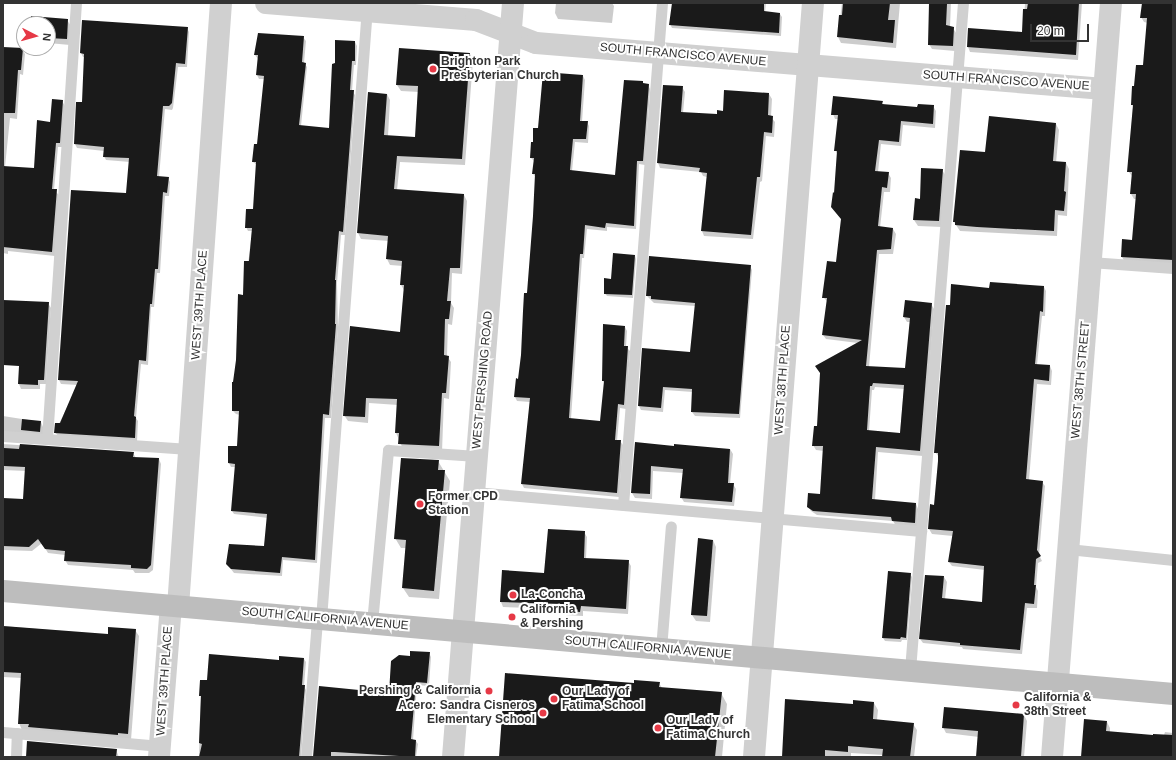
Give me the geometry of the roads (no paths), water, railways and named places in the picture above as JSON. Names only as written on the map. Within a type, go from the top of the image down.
[{"type":"main road","name":"SOUTH CALIFORNIA AVENUE","points":[[3,591],[1173,694]]},
{"type":"street","name":"WEST 39TH PLACE","points":[[159,751],[189,449],[221,3]]},
{"type":"street","name":"SOUTH FRANCISCO AVENUE","points":[[266,3],[367,7],[476,20],[536,43],[1104,89]]},
{"type":"street","name":"WEST PERSHING ROAD","points":[[453,757],[513,3]]},
{"type":"street","name":"WEST 38TH PLACE","points":[[754,757],[813,3]]},
{"type":"street","name":"WEST 38TH STREET","points":[[1052,757],[1111,3]]},
{"type":"lane","points":[[47,439],[76,3]]},
{"type":"lane","points":[[623,505],[662,3]]},
{"type":"lane","points":[[910,670],[963,3]]},
{"type":"lane","points":[[306,757],[319,619],[367,7]]},
{"type":"lane","points":[[1090,262],[1173,268]]},
{"type":"lane","points":[[3,436],[189,449]]},
{"type":"lane","points":[[372,624],[388,450],[477,456]]},
{"type":"lane","points":[[474,492],[921,531]]},
{"type":"lane","points":[[661,649],[671,526]]},
{"type":"lane","points":[[1068,549],[1173,560]]},
{"type":"lane","points":[[3,732],[159,751]]},
{"type":"lane","points":[[16,757],[17,733]]},
{"type":"place","name":"Brighton Park Presbyterian Church","points":[[433,69]]},
{"type":"place","name":"Former CPD Station","points":[[420,504]]},
{"type":"place","name":"La-Concha","points":[[513,595]]},
{"type":"place","name":"California & Pershing","points":[[512,617]]},
{"type":"place","name":"Pershing & California","points":[[489,691]]},
{"type":"place","name":"Our Lady of Fatima School","points":[[554,699]]},
{"type":"place","name":"California & 38th Street","points":[[1016,705]]},
{"type":"place","name":"Acero: Sandra Cisneros Elementary School","points":[[543,713]]},
{"type":"place","name":"Our Lady of Fatima Church","points":[[658,728]]}]
